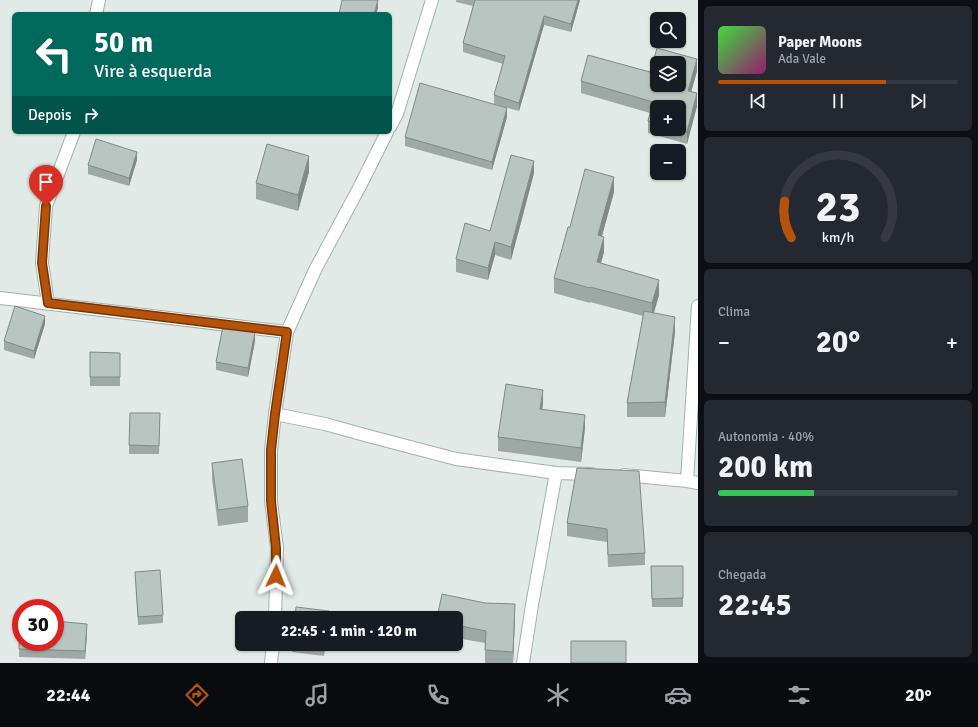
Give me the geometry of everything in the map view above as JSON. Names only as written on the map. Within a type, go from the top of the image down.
[{"type":"street","points":[[96,12],[99,0]]},
{"type":"street","points":[[392,123],[397,114],[432,0]]},
{"type":"street","points":[[48,303],[42,263],[46,206],[73,134]]},
{"type":"street","points":[[275,611],[276,548],[271,501],[271,450],[287,332],[316,268],[387,134]]},
{"type":"street","points":[[0,298],[287,332]]},
{"type":"street","points":[[616,474],[692,482],[698,306]]},
{"type":"street","points":[[275,414],[325,424],[456,459],[556,473],[601,474]]},
{"type":"street","points":[[523,663],[556,473]]},
{"type":"street","points":[[271,663],[272,651]]},
{"type":"building","points":[[342,0],[378,0],[375,12],[339,12]]},
{"type":"building","points":[[475,0],[578,0],[571,24],[544,16],[519,103],[494,95],[505,56],[463,43]]},
{"type":"building","points":[[657,48],[697,59],[688,91],[697,93],[687,132],[686,100],[650,101],[581,81],[588,55],[650,72],[650,92],[686,92],[686,56],[655,56]]},
{"type":"building","points":[[420,83],[507,108],[492,162],[405,137]]},
{"type":"building","points":[[96,139],[137,152],[129,178],[88,165]]},
{"type":"building","points":[[267,144],[309,156],[298,195],[256,183]]},
{"type":"building","points":[[511,155],[534,161],[511,247],[495,242],[488,268],[456,259],[465,223],[490,231]]},
{"type":"building","points":[[585,169],[614,177],[598,235],[604,237],[597,262],[659,280],[652,303],[554,278],[568,227],[570,227]]},
{"type":"building","points":[[15,306],[45,316],[34,351],[4,341]]},
{"type":"building","points":[[644,311],[675,317],[665,402],[627,403]]},
{"type":"building","points":[[223,326],[255,332],[248,368],[216,362]]},
{"type":"building","points":[[90,352],[120,353],[120,377],[90,377]]},
{"type":"building","points":[[506,384],[543,390],[540,409],[585,415],[581,448],[498,437]]},
{"type":"building","points":[[130,413],[160,413],[159,446],[129,445]]},
{"type":"building","points":[[242,459],[248,506],[218,510],[212,463]]},
{"type":"building","points":[[577,468],[639,471],[645,553],[608,555],[607,529],[567,523]]},
{"type":"building","points":[[651,566],[683,566],[683,598],[652,599]]},
{"type":"building","points":[[160,570],[163,615],[138,617],[135,572]]},
{"type":"building","points":[[442,594],[485,603],[515,604],[513,652],[485,650],[486,631],[463,626],[463,611],[438,611]]},
{"type":"building","points":[[296,607],[329,611],[296,611]]},
{"type":"building","points":[[64,622],[87,624],[85,651],[64,650]]},
{"type":"building","points":[[571,641],[626,641],[626,663],[571,663]]},
{"type":"route","points":[[46,206],[42,263],[48,303],[287,332],[271,450],[271,501],[276,548],[276,576]]}]
